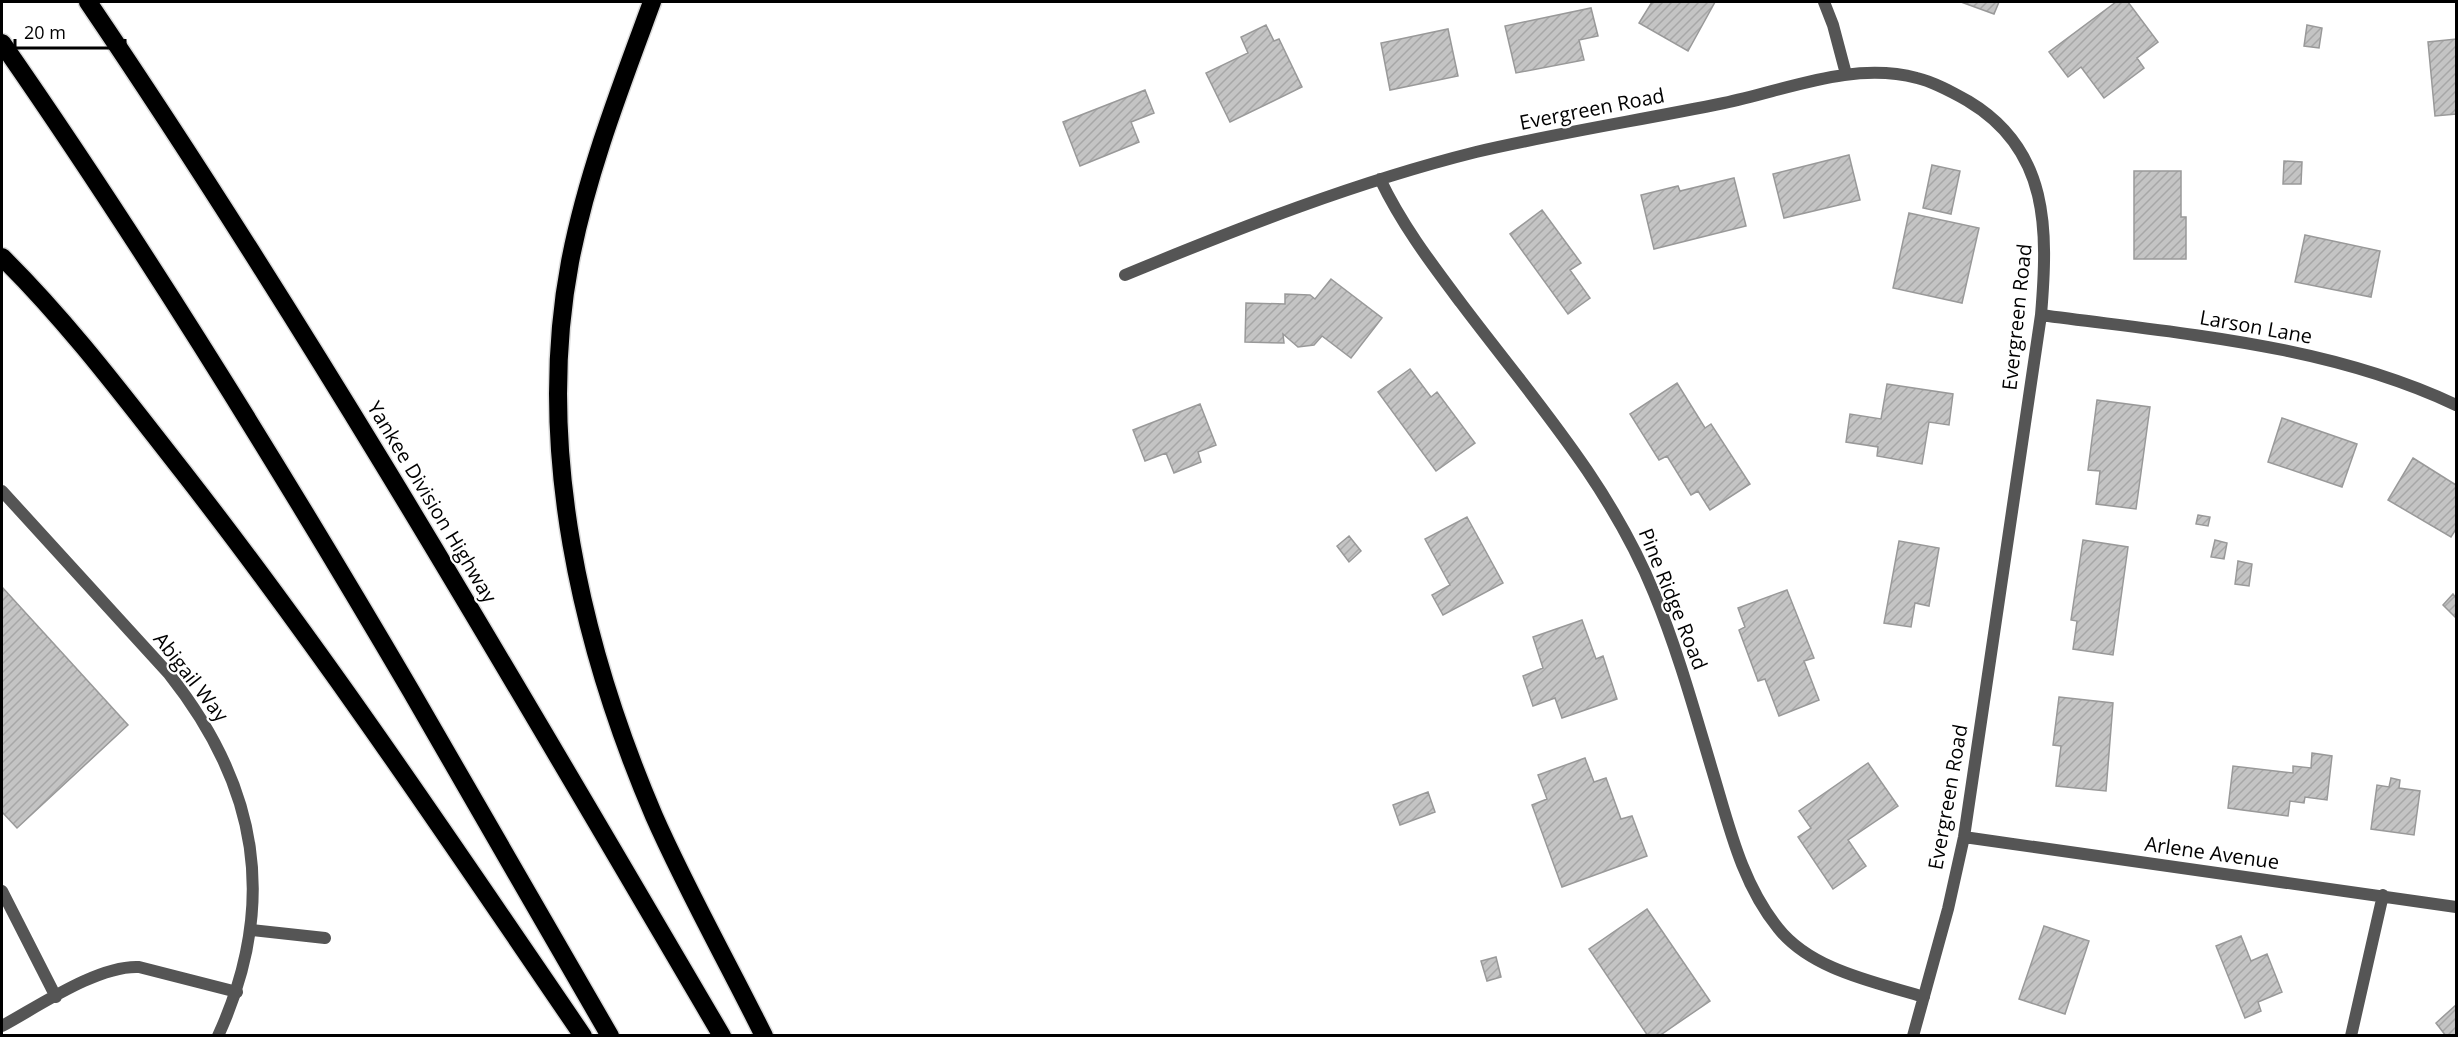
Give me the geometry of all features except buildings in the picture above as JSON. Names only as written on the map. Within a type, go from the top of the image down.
[{"type":"highway","name":"Yankee Division Highway","points":[[88,2],[176,131],[278,291],[426,535],[722,1035]]},
{"type":"highway","points":[[652,2],[605,138],[570,261],[559,345],[558,384],[563,480],[575,558],[590,629],[637,771],[673,856],[764,1035]]},
{"type":"highway","points":[[2,44],[55,120],[240,407],[405,681],[610,1035]]},
{"type":"highway","points":[[2,257],[60,320],[118,389],[235,539],[320,653],[583,1035]]},
{"type":"street","points":[[1824,2],[1833,24],[1846,74]]},
{"type":"street","name":"Evergreen Road","points":[[1125,275],[1213,239],[1380,179],[1477,152],[1727,102],[1846,74],[1902,75],[1919,78],[1980,109],[1995,120],[2017,145],[2033,176],[2044,227],[2045,267],[2041,315],[1964,837],[1913,1035]]},
{"type":"street","name":"Pine Ridge Road","points":[[1380,179],[1414,239],[1580,460],[1624,530],[1658,604],[1740,859],[1763,908],[1785,936],[1808,954],[1858,977],[1924,997]]},
{"type":"street","name":"Larson Lane","points":[[2041,315],[2181,334],[2325,358],[2389,376],[2457,405]]},
{"type":"street","name":"Abigail Way","points":[[2,491],[169,674],[194,705],[214,738],[231,774],[243,812],[250,851],[253,890],[251,930],[237,992],[218,1035]]},
{"type":"street","name":"Arlene Avenue","points":[[1964,837],[2457,907]]},
{"type":"street","points":[[2,891],[56,997]]},
{"type":"street","points":[[2351,1035],[2383,895]]},
{"type":"street","points":[[251,930],[325,938]]},
{"type":"street","points":[[2,1026],[108,971],[131,967],[237,992]]}]
